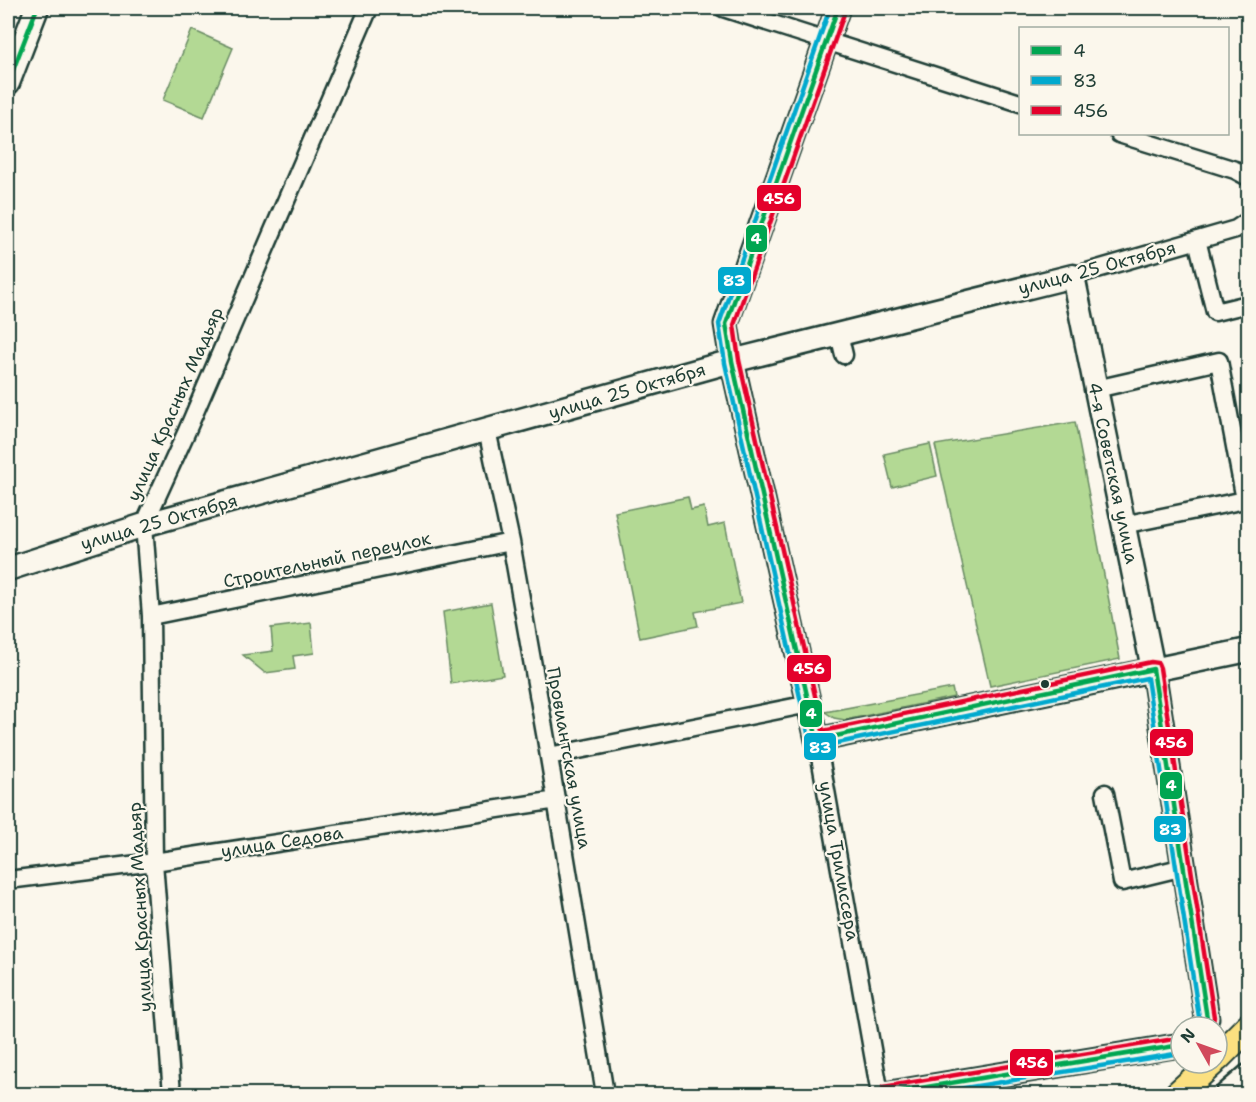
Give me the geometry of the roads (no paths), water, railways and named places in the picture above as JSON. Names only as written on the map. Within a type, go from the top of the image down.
[{"type":"main road","points":[[8,83],[37,8]]},
{"type":"main road","name":"улица Трилиссера","points":[[817,740],[732,362],[726,324],[838,8]]},
{"type":"main road","name":"улица 25 Октября","points":[[8,569],[144,525],[732,362],[842,344],[1073,276]]},
{"type":"main road","name":"4-я Советская улица","points":[[1073,276],[1153,669],[1207,1015]]},
{"type":"main road","points":[[817,740],[1248,650]]},
{"type":"main road","points":[[1229,1046],[1248,1027]]},
{"type":"main road","points":[[882,1095],[1169,1047]]},
{"type":"main road","points":[[1178,1095],[1199,1075]]},
{"type":"main road","points":[[1227,1095],[1248,1076]]},
{"type":"street","name":"улица Красных Мадьяр","points":[[172,1095],[154,862],[151,616],[144,525],[369,8]]},
{"type":"street","points":[[723,8],[1019,103]]},
{"type":"street","points":[[1122,135],[1235,170],[1248,177]]},
{"type":"street","name":"улица 25 Октября","points":[[1073,276],[1236,229],[1248,221]]},
{"type":"street","points":[[1197,240],[1215,312],[1248,304]]},
{"type":"street","points":[[1096,389],[1219,360],[1245,501],[1123,525]]},
{"type":"street","name":"Провиантская улица","points":[[487,430],[511,542],[549,756],[605,1095]]},
{"type":"street","name":"Строительный переулок","points":[[151,616],[511,542]]},
{"type":"street","points":[[549,756],[809,704]]},
{"type":"street","name":"улица Трилиссера","points":[[817,740],[882,1095]]},
{"type":"street","points":[[1106,793],[1122,882],[1184,867]]},
{"type":"street","name":"улица Седова","points":[[8,880],[154,862],[556,800]]}]
